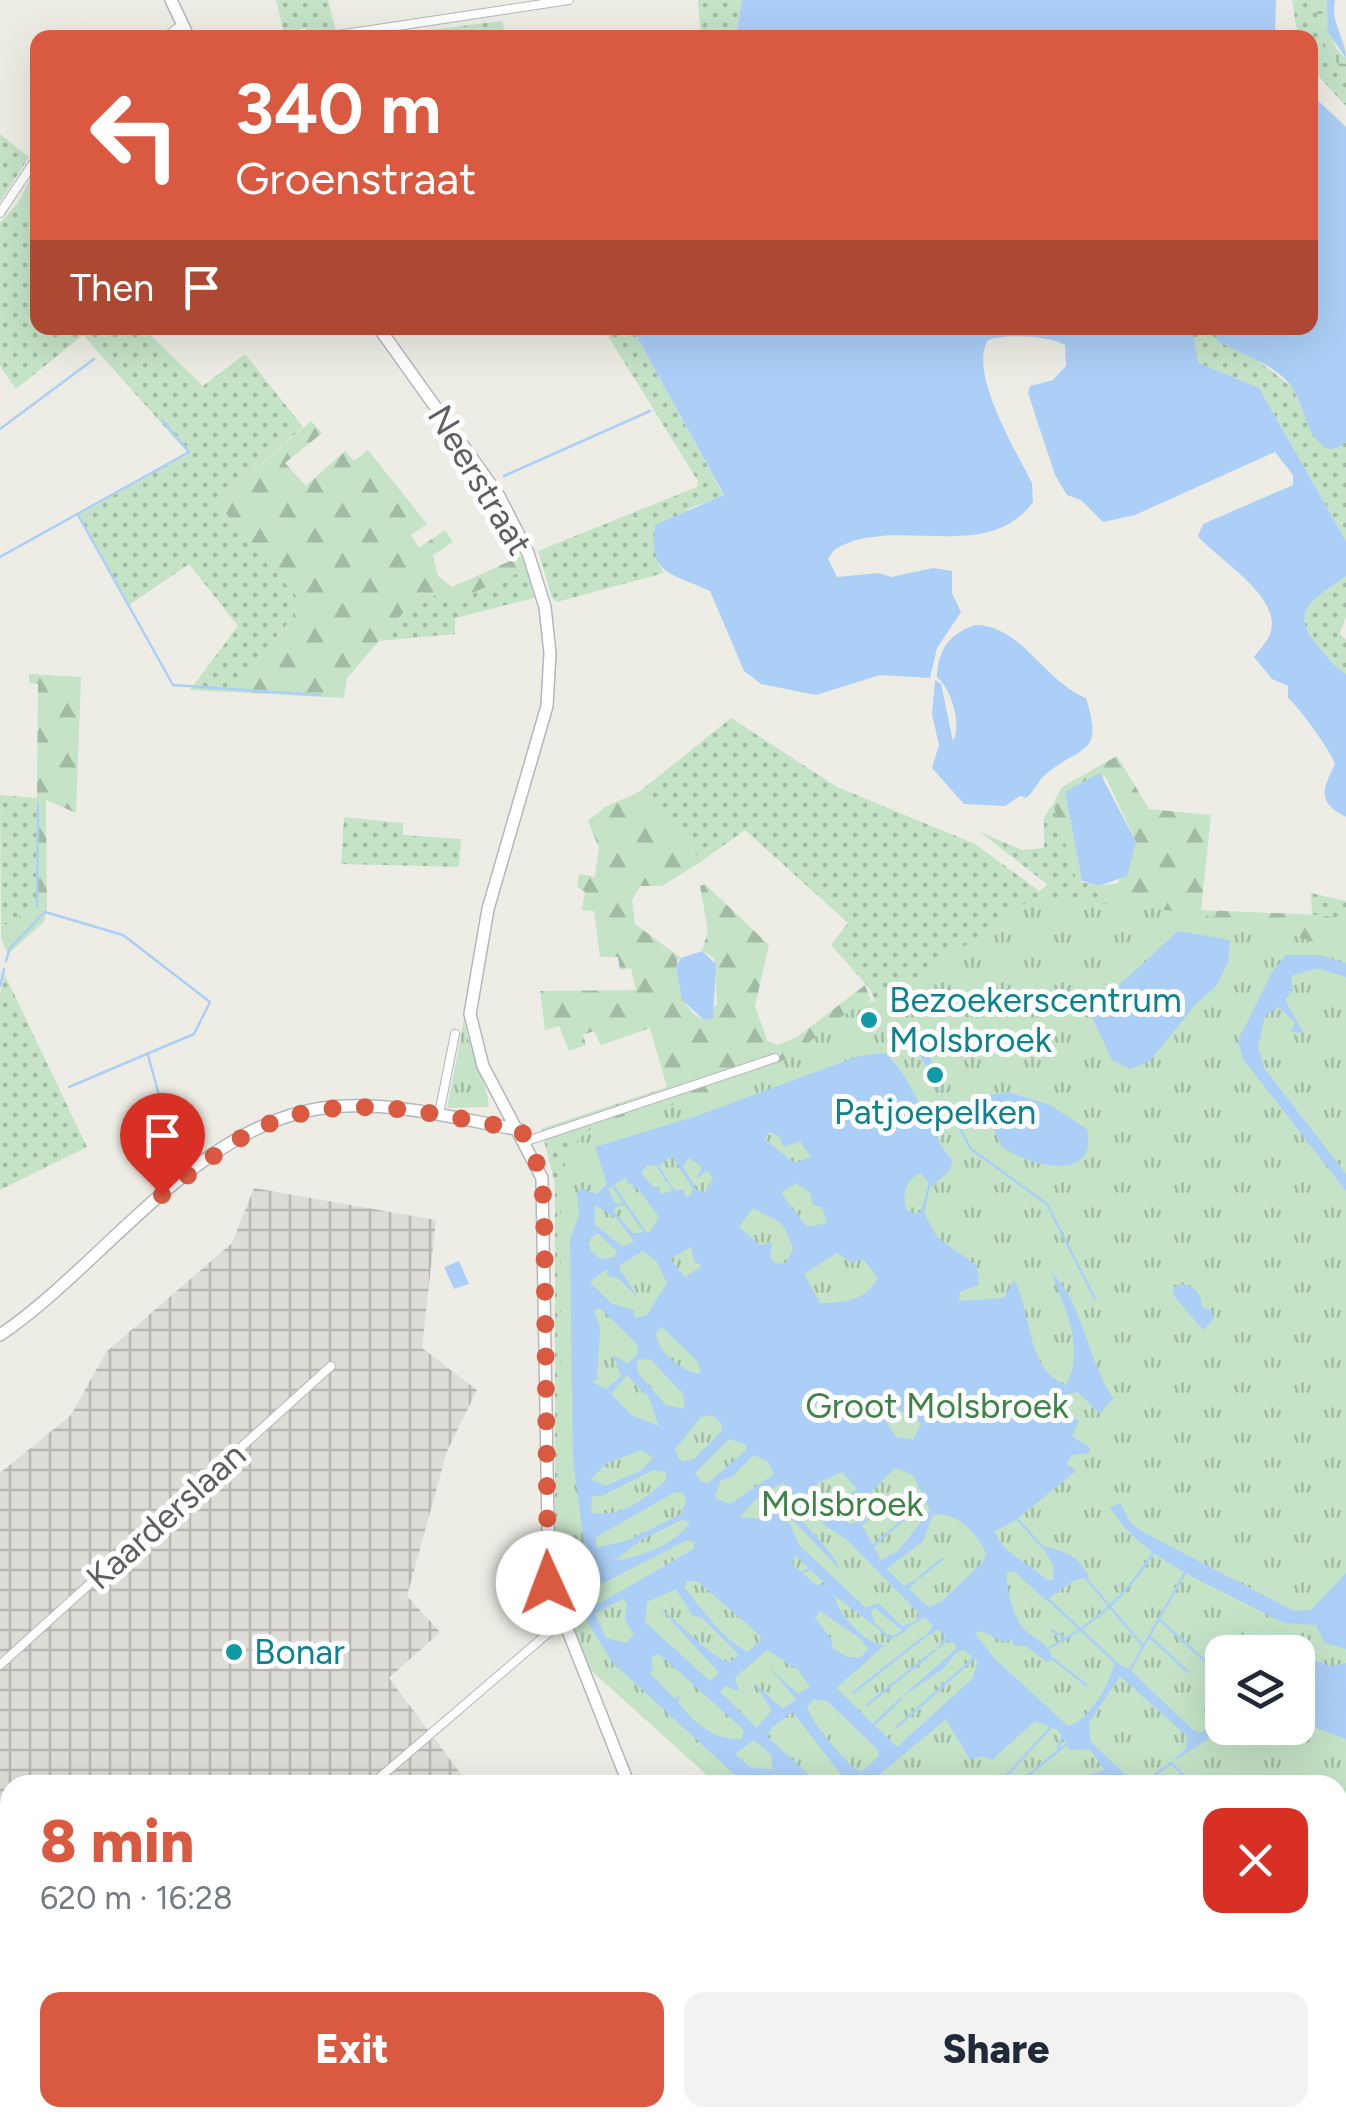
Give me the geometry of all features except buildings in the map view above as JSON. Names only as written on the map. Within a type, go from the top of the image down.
[{"type":"street","points":[[171,0],[185,30]]},
{"type":"street","points":[[371,30],[569,0]]},
{"type":"street","points":[[174,30],[182,24]]},
{"type":"street","points":[[0,213],[30,168]]},
{"type":"street","name":"Neerstraat","points":[[384,335],[482,468],[528,553],[545,607],[550,653],[546,706],[488,909],[472,991],[475,1042],[483,1066],[524,1136],[542,1178],[547,1564],[560,1622],[625,1775]]},
{"type":"street","points":[[439,1114],[455,1034]]},
{"type":"street","points":[[0,1335],[148,1205],[226,1148],[269,1124],[319,1108],[348,1106],[471,1118],[524,1136],[774,1058]]},
{"type":"street","points":[[471,1118],[506,1104]]},
{"type":"street","name":"Kaarderslaan","points":[[0,1665],[331,1366]]},
{"type":"street","points":[[383,1775],[560,1622]]},
{"type":"shaded area","points":[[254,1188],[436,1220],[422,1348],[477,1390],[447,1451],[407,1596],[440,1632],[389,1678],[462,1775],[0,1775],[0,1473],[71,1415],[106,1352],[232,1243]]},
{"type":"green space","points":[[276,0],[328,0],[336,30],[283,30]]},
{"type":"green space","points":[[698,0],[742,0],[737,30],[700,30]]},
{"type":"green space","points":[[1292,0],[1315,0],[1322,39],[1346,76],[1346,106],[1318,76],[1318,30],[1297,30]]},
{"type":"green space","points":[[1315,0],[1327,0],[1336,49],[1346,58],[1346,76],[1321,39]]},
{"type":"green space","points":[[502,21],[504,30],[431,30]]},
{"type":"green space","points":[[0,134],[29,157],[0,202]]},
{"type":"green space","points":[[30,179],[30,217],[17,204]]},
{"type":"green space","points":[[17,204],[30,217],[30,335],[83,335],[16,389],[0,366],[0,223]]},
{"type":"green space","points":[[83,335],[150,335],[203,386],[245,354],[303,427],[217,503],[303,604],[233,692],[190,690],[238,626],[189,564],[129,605],[79,515],[188,453]]},
{"type":"green space","points":[[607,335],[636,335],[724,496],[688,509],[659,565],[664,573],[557,602],[552,598],[538,551],[697,487],[698,481]]},
{"type":"green space","points":[[1186,335],[1225,335],[1293,388],[1309,426],[1346,442],[1346,541],[1259,388],[1197,363]]},
{"type":"green space","points":[[311,421],[322,433],[285,463],[306,486],[345,451],[354,461],[368,450],[427,524],[411,535],[419,548],[445,530],[453,542],[433,555],[438,576],[452,587],[521,556],[527,569],[454,601],[421,592],[347,678],[344,698],[233,692],[303,604],[217,503]]},
{"type":"green space","points":[[527,569],[534,598],[455,618],[455,634],[379,641],[421,592],[454,601]]},
{"type":"green space","points":[[1346,576],[1346,616],[1340,634],[1346,640],[1346,674],[1309,633],[1305,613],[1316,598]]},
{"type":"green space","points":[[29,674],[81,677],[76,813],[46,800],[44,922],[8,954],[1,938],[1,923],[8,925],[36,904],[38,684],[29,683]]},
{"type":"green space","points":[[731,718],[837,787],[975,844],[1039,891],[1048,885],[980,832],[1022,850],[1044,848],[1044,817],[1053,804],[1077,881],[1099,886],[1117,907],[910,1013],[881,1015],[870,989],[831,945],[848,923],[745,830],[702,861],[639,792]]},
{"type":"green space","points":[[1117,756],[1149,809],[1211,815],[1201,910],[1322,915],[1346,921],[1346,1174],[1099,886],[1118,883],[1136,842],[1105,776],[1065,792],[1082,881],[1077,882],[1053,804],[1062,787]]},
{"type":"green space","points":[[639,792],[702,861],[662,886],[640,886],[632,900],[635,924],[681,958],[677,961],[682,995],[690,1010],[704,1020],[717,1004],[714,958],[702,951],[708,931],[700,886],[705,884],[769,945],[755,1006],[767,1040],[777,1045],[797,1037],[865,985],[871,1000],[854,1010],[852,1034],[573,1148],[555,1124],[667,1087],[650,1028],[601,1045],[594,1031],[583,1035],[586,1045],[569,1051],[559,1026],[545,1030],[540,991],[636,990],[631,968],[620,970],[618,957],[600,957],[594,911],[582,910],[585,892],[577,887],[579,874],[595,877],[599,848],[588,821],[605,807]]},
{"type":"green space","points":[[0,795],[37,798],[36,904],[8,925],[1,923]]},
{"type":"green space","points":[[344,817],[403,823],[403,835],[461,839],[459,867],[341,864]]},
{"type":"green space","points":[[1311,893],[1346,901],[1346,921],[1312,917]]},
{"type":"green space","name":"Groot Molsbroek","points":[[1033,898],[1137,906],[1250,922],[1346,952],[1346,1775],[707,1775],[585,1665],[574,1626],[561,1545],[560,1196],[564,1167],[573,1147],[587,1132],[604,1123],[724,1086],[792,1055],[857,1007],[891,1001],[908,1009],[919,978]]},
{"type":"green space","points":[[4,973],[87,1147],[0,1190],[0,995]]},
{"type":"green space","points":[[464,1020],[486,1092],[488,1107],[447,1108]]},
{"type":"green space","points":[[555,1124],[573,1148],[563,1547],[566,1587],[581,1634],[575,1637],[559,1588],[555,1547],[555,1184],[541,1129]]},
{"type":"water","points":[[742,0],[1276,0],[1275,30],[737,30]]},
{"type":"water","points":[[1327,0],[1335,0],[1346,58],[1328,32]]},
{"type":"water","points":[[1318,101],[1346,127],[1346,442],[1332,449],[1322,445],[1308,425],[1295,392],[1280,375],[1217,341],[1217,335],[1318,335]]},
{"type":"water","points":[[636,335],[1193,335],[1198,363],[1259,388],[1346,541],[1346,576],[1309,605],[1305,623],[1318,646],[1346,674],[1346,817],[1326,800],[1327,781],[1335,764],[1332,758],[1288,698],[1288,686],[1272,679],[1254,657],[1271,631],[1266,604],[1198,536],[1203,524],[1293,485],[1293,475],[1275,452],[1135,515],[1103,522],[1081,500],[1067,495],[1055,475],[1028,393],[1030,386],[1053,380],[1066,366],[1065,345],[1026,336],[988,340],[983,354],[989,391],[1032,483],[1033,502],[1014,521],[991,531],[965,536],[883,536],[857,540],[834,550],[828,559],[837,577],[879,573],[891,577],[933,568],[952,571],[952,593],[961,612],[937,648],[930,678],[880,675],[816,695],[761,684],[744,671],[710,591],[659,564],[655,525],[724,495]]},
{"type":"water","points":[[975,625],[992,627],[1019,644],[1057,679],[1086,698],[1091,717],[1091,740],[1086,747],[1046,774],[1026,798],[1020,796],[1005,806],[964,804],[932,768],[939,745],[932,714],[935,680],[941,684],[953,741],[956,734],[951,699],[937,677],[940,659],[952,638]]},
{"type":"water","points":[[1100,773],[1136,842],[1127,876],[1099,886],[1082,881],[1065,792]]},
{"type":"water","points":[[1178,931],[1230,940],[1228,962],[1216,986],[1195,1005],[1150,1061],[1130,1069],[1112,1060],[1088,1008],[1114,990]]},
{"type":"water","points":[[702,951],[716,964],[713,1018],[704,1020],[682,1000],[676,966],[681,958]]},
{"type":"water","points":[[1286,955],[1319,955],[1346,963],[1346,977],[1317,968],[1291,976],[1293,990],[1285,1000],[1304,1033],[1291,1032],[1295,1023],[1279,1007],[1265,1016],[1258,1047],[1264,1068],[1346,1174],[1346,1191],[1243,1059],[1238,1041],[1272,972]]},
{"type":"water","points":[[906,1029],[928,1053],[946,1103]]},
{"type":"water","points":[[885,1053],[905,1077],[952,1160],[950,1170],[930,1188],[924,1213],[937,1237],[977,1266],[979,1285],[960,1292],[959,1301],[1004,1298],[1014,1280],[1043,1367],[1066,1385],[1072,1371],[1074,1343],[1051,1272],[1071,1300],[1113,1398],[1100,1414],[1078,1392],[1054,1397],[1060,1408],[1079,1421],[1072,1436],[1090,1448],[1089,1453],[1072,1455],[1067,1464],[1076,1471],[1017,1519],[994,1532],[1005,1547],[1046,1580],[1053,1580],[1054,1567],[1042,1546],[1070,1555],[1089,1577],[1075,1580],[1046,1600],[1015,1572],[1007,1571],[1009,1594],[1018,1620],[1053,1659],[1047,1662],[1026,1646],[1015,1646],[1011,1639],[1005,1643],[982,1631],[975,1633],[994,1658],[1068,1726],[1091,1709],[1115,1662],[1130,1670],[1193,1730],[1200,1733],[1205,1730],[1205,1741],[1171,1763],[1186,1748],[1187,1736],[1120,1676],[1089,1723],[1090,1741],[1126,1775],[1090,1775],[1104,1770],[1090,1749],[1070,1750],[1058,1730],[1035,1721],[992,1760],[982,1756],[970,1760],[946,1719],[879,1775],[841,1775],[793,1712],[771,1728],[768,1737],[809,1775],[735,1775],[612,1662],[585,1618],[576,1566],[584,1542],[573,1460],[570,1239],[579,1216],[577,1193],[581,1188],[596,1194],[607,1184],[595,1147],[694,1117],[859,1056]],"holes":[[[769,1132],[779,1136],[784,1147],[800,1141],[811,1157],[794,1163],[765,1139]],[[672,1156],[693,1189],[690,1196],[685,1197],[684,1189],[676,1191],[667,1181],[672,1191],[660,1194],[660,1187],[653,1187],[641,1173],[647,1165],[658,1166]],[[689,1158],[702,1167],[696,1179],[707,1171],[713,1178],[706,1192],[697,1190],[683,1166]],[[920,1173],[929,1183],[921,1211],[914,1214],[907,1210],[906,1188]],[[627,1177],[627,1183],[638,1189],[659,1217],[650,1232],[633,1233],[614,1212],[616,1205],[608,1189]],[[796,1183],[810,1193],[813,1205],[822,1207],[827,1223],[807,1227],[781,1193]],[[595,1205],[616,1218],[634,1241],[623,1247],[594,1224]],[[753,1208],[779,1222],[786,1231],[793,1250],[785,1264],[775,1263],[770,1257],[772,1243],[760,1245],[739,1227]],[[598,1233],[617,1251],[614,1258],[600,1259],[591,1251],[588,1240]],[[691,1247],[694,1261],[702,1266],[685,1277],[670,1259]],[[643,1251],[657,1262],[667,1283],[647,1315],[635,1318],[634,1310],[612,1304],[590,1282],[607,1269],[608,1276],[618,1278],[638,1298],[618,1266]],[[837,1253],[852,1263],[863,1259],[878,1278],[860,1296],[820,1303],[804,1274]],[[600,1308],[637,1344],[638,1353],[627,1364],[613,1354],[621,1376],[606,1389],[591,1381],[597,1380],[600,1328],[594,1311]],[[662,1327],[698,1362],[701,1374],[672,1360],[656,1333]],[[650,1359],[684,1395],[684,1409],[666,1405],[638,1373],[637,1360]],[[627,1375],[649,1398],[659,1426],[633,1416],[611,1394]],[[889,1404],[921,1423],[913,1440],[896,1437],[883,1417]],[[712,1415],[721,1423],[722,1431],[694,1459],[680,1462],[675,1449],[701,1417]],[[729,1439],[747,1445],[708,1483],[695,1473]],[[642,1450],[653,1458],[640,1471],[605,1486],[591,1479],[607,1463]],[[754,1455],[767,1461],[774,1474],[730,1504],[715,1498],[720,1481],[733,1476]],[[895,1468],[913,1475],[930,1510],[899,1550],[881,1560],[860,1521],[849,1524],[846,1517]],[[653,1470],[666,1472],[666,1480],[632,1506],[613,1513],[591,1513],[592,1496],[602,1496]],[[842,1472],[857,1489],[830,1508],[816,1495],[816,1484]],[[783,1482],[797,1502],[762,1519],[740,1517],[755,1500]],[[675,1492],[683,1493],[686,1501],[681,1514],[629,1540],[596,1548],[596,1537]],[[801,1507],[817,1510],[816,1518],[823,1518],[823,1524],[847,1540],[919,1613],[916,1621],[902,1626],[878,1603],[866,1608],[800,1546],[788,1520],[793,1520],[842,1572],[797,1513]],[[933,1515],[950,1516],[965,1525],[986,1553],[983,1562],[941,1602],[929,1607],[909,1589],[920,1577],[904,1586],[887,1569],[923,1541]],[[681,1520],[690,1522],[667,1543],[634,1557],[615,1560],[641,1540]],[[687,1540],[694,1542],[694,1549],[600,1603],[590,1603],[587,1593]],[[795,1555],[826,1585],[815,1584],[792,1564]],[[687,1581],[697,1581],[762,1638],[748,1652],[739,1647],[684,1587]],[[676,1589],[693,1616],[701,1617],[739,1655],[729,1662],[723,1660],[659,1607],[719,1673],[710,1681],[645,1622],[647,1602]],[[835,1596],[876,1627],[871,1612],[875,1608],[903,1631],[924,1617],[933,1626],[924,1638],[938,1630],[946,1636],[934,1652],[948,1641],[955,1643],[956,1649],[899,1699],[943,1669],[957,1652],[964,1650],[978,1661],[973,1678],[897,1747],[836,1688],[885,1645],[869,1640],[853,1627]],[[622,1599],[627,1603],[625,1620],[634,1635],[626,1643],[606,1638],[595,1614]],[[820,1611],[861,1639],[868,1649],[860,1658],[847,1657],[831,1647],[833,1641],[815,1618]],[[767,1650],[798,1670],[810,1687],[798,1694],[768,1666],[796,1699],[783,1709],[754,1683],[772,1710],[757,1728],[720,1692],[725,1686],[739,1691],[735,1678]],[[659,1654],[744,1730],[741,1739],[722,1737],[706,1729],[678,1702],[680,1694],[675,1699],[649,1672],[653,1670],[651,1657]],[[814,1699],[827,1701],[878,1750],[879,1756],[861,1772],[831,1743],[807,1707]],[[754,1740],[772,1756],[772,1769],[751,1768],[735,1754]]]},
{"type":"water","points":[[1008,1092],[1050,1105],[1087,1129],[1088,1147],[1082,1158],[1072,1164],[1043,1164],[1002,1147],[982,1102],[985,1096]]},
{"type":"water","points":[[459,1261],[469,1284],[454,1289],[444,1267]]},
{"type":"water","points":[[1182,1284],[1197,1291],[1202,1307],[1212,1311],[1213,1320],[1203,1330],[1174,1296],[1173,1288]]},
{"type":"water","points":[[1120,1503],[1130,1522],[1141,1531],[1294,1611],[1311,1610],[1346,1573],[1346,1649],[1325,1643],[1316,1625],[1286,1623],[1160,1557],[1124,1526],[1110,1507]]},
{"type":"water","points":[[1315,1660],[1330,1666],[1346,1663],[1346,1739],[1315,1727]]},
{"type":"waterway","points":[[0,429],[94,359]]},
{"type":"waterway","points":[[504,476],[650,411]]},
{"type":"waterway","points":[[0,557],[189,452],[162,420]]},
{"type":"waterway","points":[[78,515],[173,685],[320,695]]},
{"type":"waterway","points":[[37,906],[38,804]]},
{"type":"waterway","points":[[6,961],[10,948],[45,912],[123,935],[210,1002],[194,1034],[69,1087]]},
{"type":"waterway","points":[[0,986],[4,969]]},
{"type":"waterway","points":[[148,1055],[179,1169]]},
{"type":"waterway","points":[[946,1103],[971,1149],[1047,1204],[1095,1299]]},
{"type":"waterway","points":[[658,1166],[667,1181]]},
{"type":"waterway","points":[[614,1187],[644,1231]]},
{"type":"waterway","points":[[616,1205],[625,1204]]},
{"type":"waterway","points":[[862,1524],[897,1496]]},
{"type":"waterway","points":[[874,1545],[916,1509]]},
{"type":"waterway","points":[[1017,1519],[1042,1546]]},
{"type":"waterway","points":[[1049,1648],[1108,1608],[1153,1553]]},
{"type":"waterway","points":[[920,1577],[942,1559]]},
{"type":"waterway","points":[[803,1572],[811,1568]]},
{"type":"waterway","points":[[1130,1670],[1186,1571]]},
{"type":"waterway","points":[[1085,1577],[1142,1645]]},
{"type":"waterway","points":[[1048,1599],[1115,1662]]},
{"type":"waterway","points":[[1160,1620],[1205,1661]]},
{"type":"waterway","points":[[877,1626],[890,1639],[905,1630]]},
{"type":"waterway","points":[[1052,1630],[1066,1639]]},
{"type":"waterway","points":[[1149,1636],[1188,1672]]},
{"type":"waterway","points":[[853,1693],[924,1637]]},
{"type":"waterway","points":[[867,1705],[934,1651]]},
{"type":"waterway","points":[[897,1727],[974,1658]]},
{"type":"waterway","points":[[1053,1659],[1086,1685]]},
{"type":"waterway","points":[[874,1724],[901,1699]]},
{"type":"waterway","points":[[1007,1775],[1052,1726]]},
{"type":"waterway","points":[[1058,1749],[1063,1734]]},
{"type":"waterway","points":[[1029,1775],[1068,1743]]},
{"type":"waterway","points":[[1155,1775],[1171,1763],[1184,1775]]},
{"type":"place","name":"Bezoekerscentrum Molsbroek","points":[[869,1020]]},
{"type":"place","name":"Patjoepelken","points":[[935,1075]]},
{"type":"place","name":"Bonar","points":[[234,1652]]},
{"type":"route","points":[[162,1195],[226,1148],[269,1124],[319,1108],[348,1106],[439,1114],[521,1130],[542,1178],[544,1200],[548,1583]]},
{"type":"park label","name":"Molsbroek","points":[[842,1504]]}]
